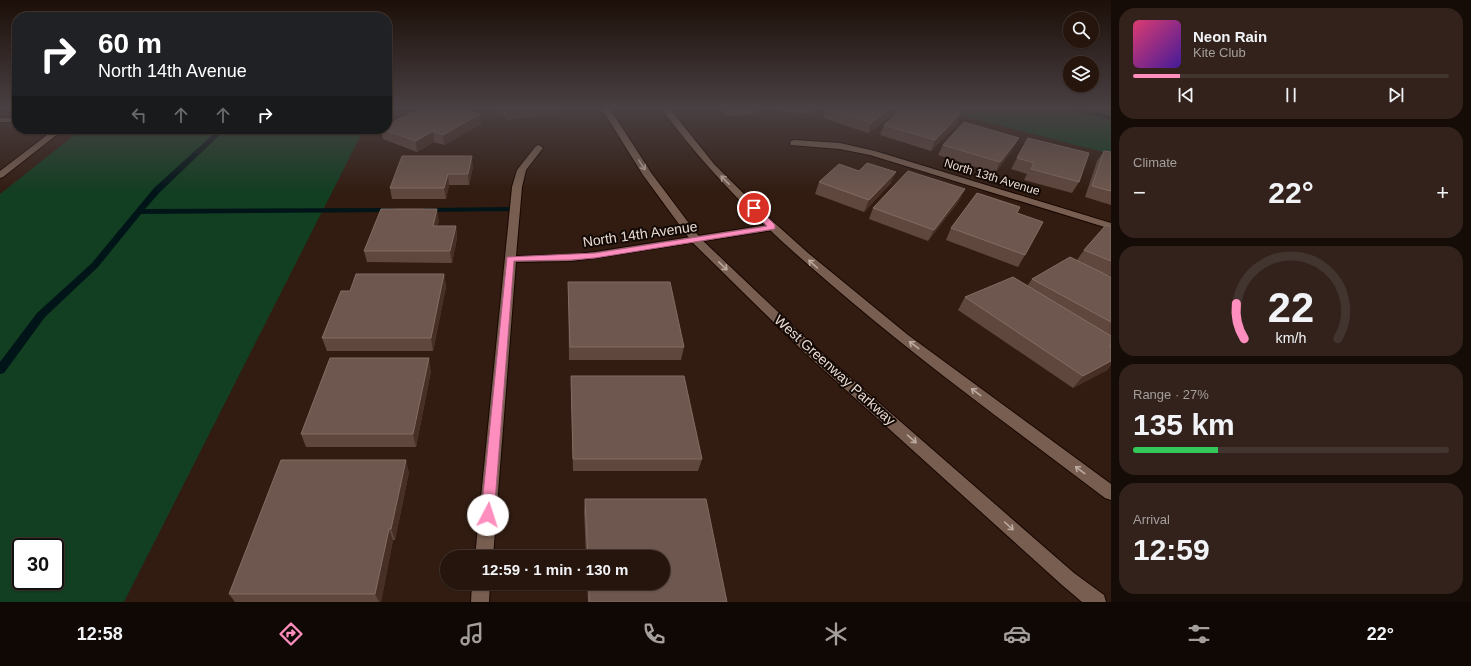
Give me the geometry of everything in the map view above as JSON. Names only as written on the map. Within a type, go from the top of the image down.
[{"type":"main road","points":[[0,175],[49,137]]},
{"type":"main road","name":"West Greenway Parkway","points":[[624,137],[648,174],[696,240],[810,350],[1068,579],[1098,602]]},
{"type":"main road","points":[[688,137],[710,164],[773,227],[827,276],[874,315],[1111,493]]},
{"type":"main road","name":"North 13th Avenue","points":[[794,143],[840,146],[872,153],[1111,226]]},
{"type":"main road","points":[[485,550],[517,187],[522,170],[539,148]]},
{"type":"main road","name":"North 14th Avenue","points":[[510,259],[595,256],[773,227]]},
{"type":"main road","points":[[480,602],[481,590]]},
{"type":"green space","points":[[72,137],[360,137],[124,602],[0,602],[0,194]]},
{"type":"green space","points":[[1045,137],[1111,137],[1111,154]]},
{"type":"building","points":[[405,137],[423,137],[416,141]]},
{"type":"building","points":[[925,137],[938,137],[935,140]]},
{"type":"building","points":[[950,137],[1019,138],[1000,162],[943,145]]},
{"type":"building","points":[[1028,138],[1089,153],[1079,182],[1031,169],[1034,163],[1017,158]]},
{"type":"building","points":[[1104,151],[1111,152],[1111,191],[1092,186]]},
{"type":"building","points":[[402,156],[472,156],[468,174],[448,174],[444,188],[390,188]]},
{"type":"building","points":[[867,163],[896,172],[869,200],[819,182],[839,164],[859,171]]},
{"type":"building","points":[[908,171],[965,189],[934,230],[873,208]]},
{"type":"building","points":[[977,193],[1020,207],[1017,213],[1043,222],[1025,255],[951,228]]},
{"type":"building","points":[[381,209],[437,209],[433,226],[456,226],[450,251],[364,251]]},
{"type":"building","points":[[1106,225],[1111,227],[1111,261],[1084,250]]},
{"type":"building","points":[[1070,257],[1111,277],[1111,322],[1032,279]]},
{"type":"building","points":[[356,274],[444,274],[431,338],[322,338],[341,291],[350,291]]},
{"type":"building","points":[[1013,277],[1111,336],[1111,345],[1109,346],[1111,347],[1111,361],[1083,376],[965,297]]},
{"type":"building","points":[[568,282],[670,282],[684,347],[570,347]]},
{"type":"building","points":[[330,358],[429,358],[413,434],[301,434]]},
{"type":"building","points":[[571,376],[684,376],[702,459],[573,459]]},
{"type":"building","points":[[281,460],[406,460],[375,594],[229,594]]},
{"type":"building","points":[[585,499],[706,499],[727,602],[589,602],[589,590],[670,590],[670,550],[588,550]]},
{"type":"waterway","points":[[0,370],[41,315],[95,265],[157,190],[214,137]]},
{"type":"waterway","points":[[425,210],[515,209]]},
{"type":"waterway","points":[[139,212],[393,210]]},
{"type":"route","points":[[488,515],[510,259],[595,256],[773,227],[754,208]]}]
